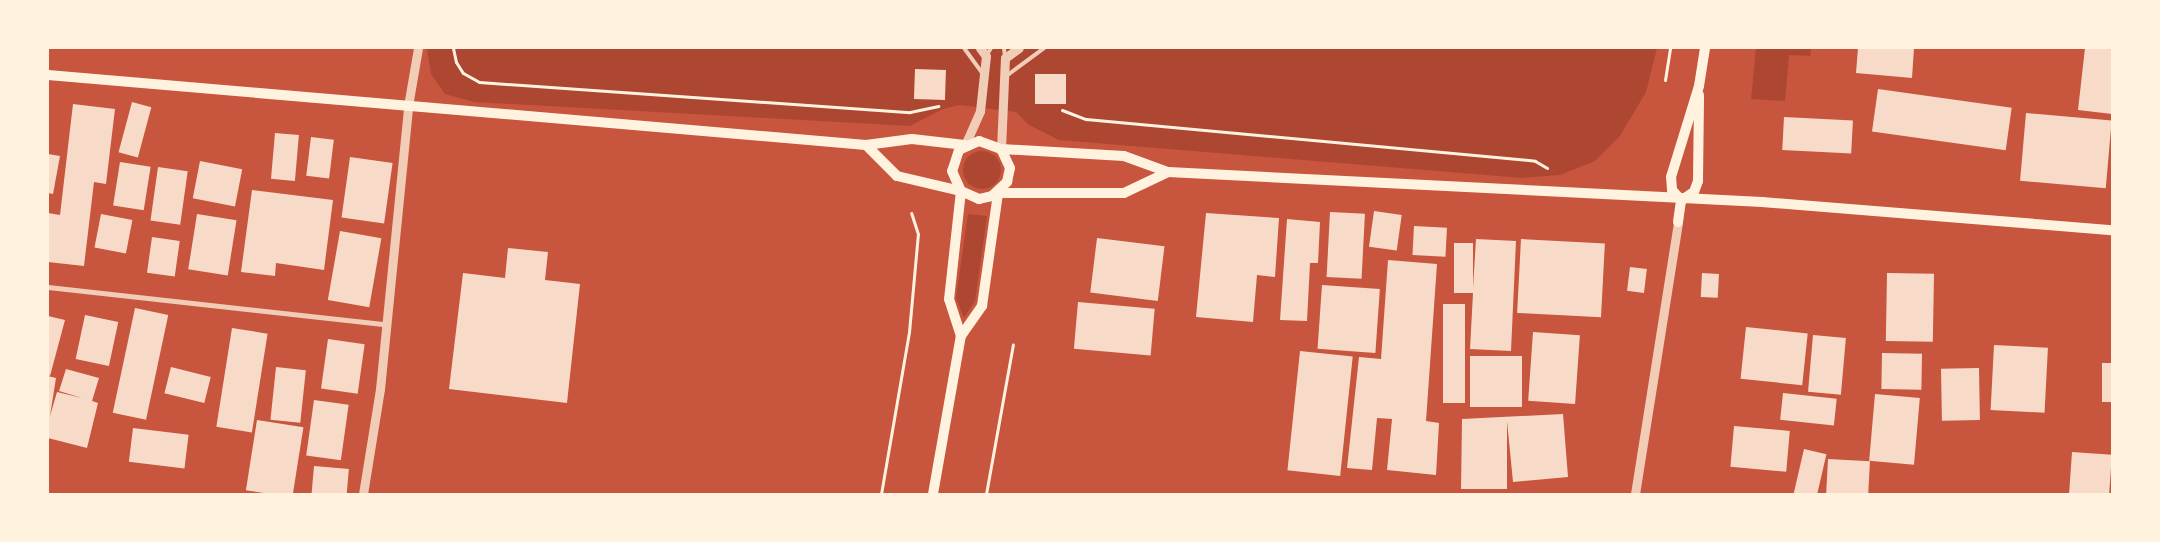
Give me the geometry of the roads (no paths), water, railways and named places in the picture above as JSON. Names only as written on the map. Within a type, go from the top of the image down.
[{"type":"main road","points":[[1678,222],[1681,200],[1672,190],[1671,177],[1699,86],[1705,48]]},
{"type":"main road","points":[[48,75],[866,145],[912,139],[965,145],[987,142],[1001,149],[1124,156],[1168,172],[1681,200],[1762,202],[2112,230]]},
{"type":"main road","points":[[1681,200],[1694,192],[1698,181],[1699,86]]},
{"type":"main road","points":[[866,145],[897,176],[960,191],[979,198],[998,193],[1124,193],[1168,172]]},
{"type":"main road","points":[[961,336],[948,299],[960,191],[953,178],[952,164],[965,145]]},
{"type":"main road","points":[[933,494],[961,336],[982,306],[998,193],[1007,182],[1010,168],[1001,149]]},
{"type":"street","points":[[363,494],[380,389],[408,106],[418,48]]},
{"type":"street","points":[[965,145],[980,111],[988,52],[980,48]]},
{"type":"street","points":[[1001,149],[1005,58],[1019,48]]},
{"type":"street","points":[[1636,494],[1678,222]]},
{"type":"street","points":[[48,287],[385,324]]},
{"type":"lane","points":[[964,48],[984,76]]},
{"type":"lane","points":[[1004,48],[1005,58]]},
{"type":"lane","points":[[1003,78],[1044,48]]}]
